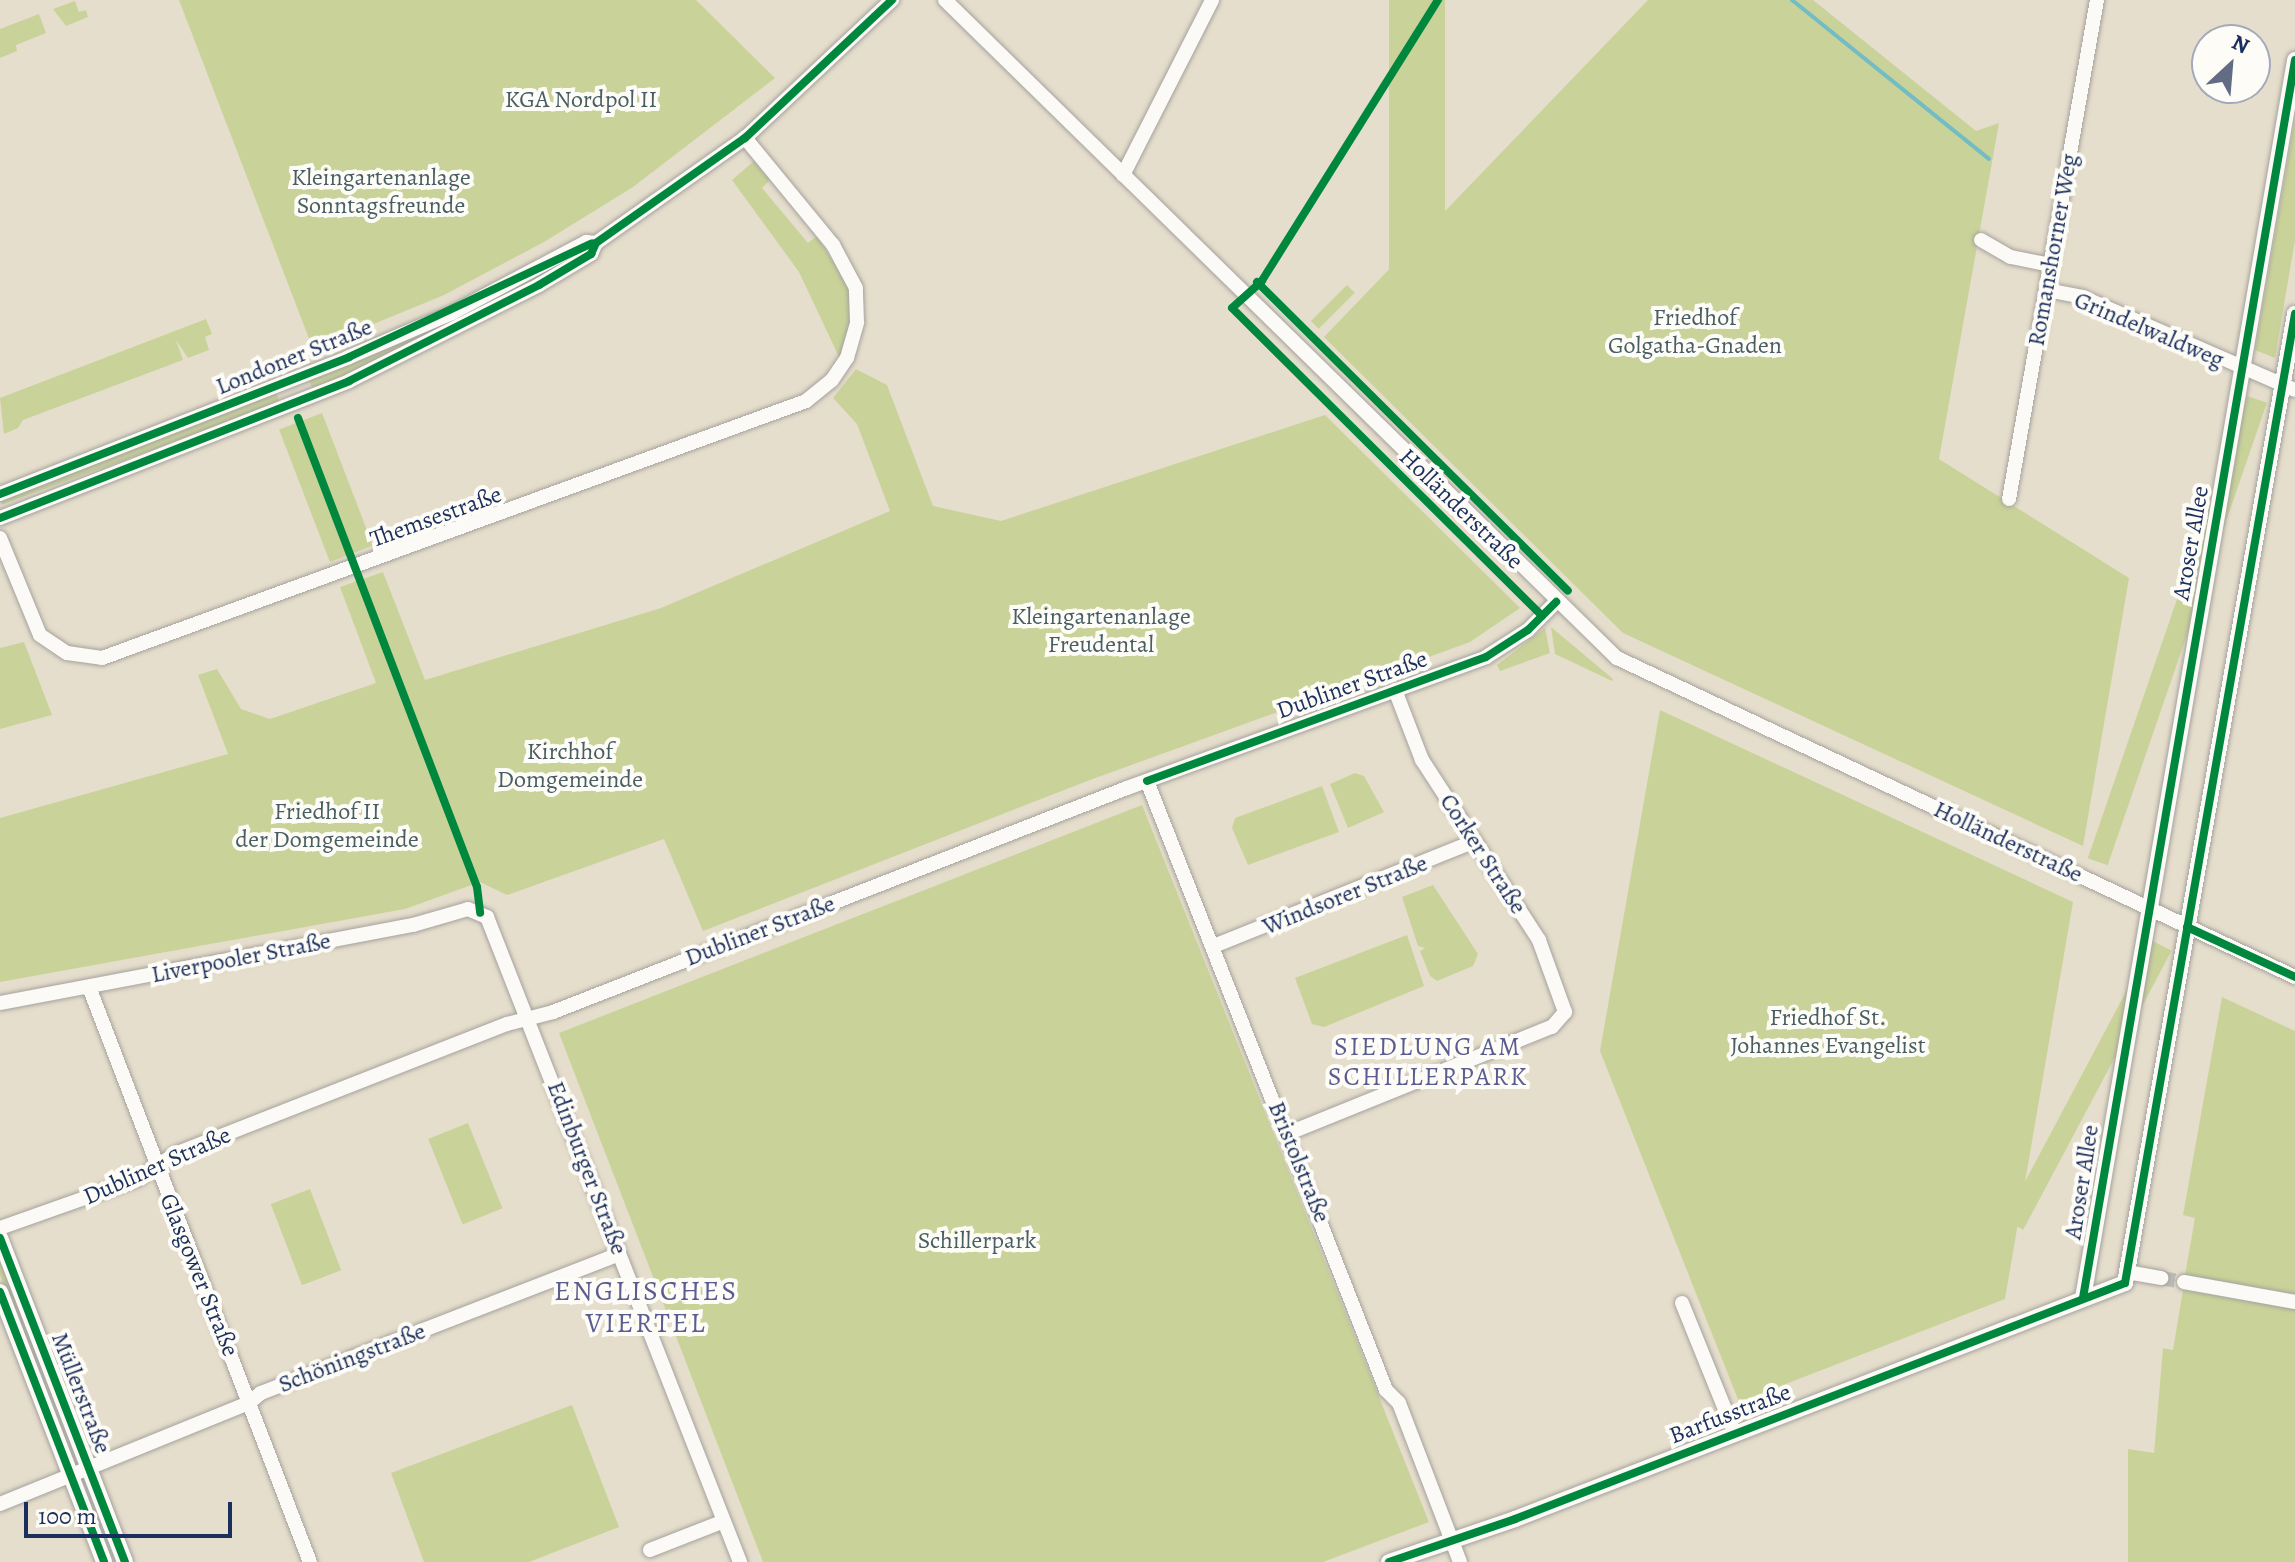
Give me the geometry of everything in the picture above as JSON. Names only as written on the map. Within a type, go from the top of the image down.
[{"type":"main road","name":"Aroser Allee","points":[[2083,1298],[2147,908],[2295,60]]},
{"type":"main road","points":[[2083,1298],[2125,1283],[2187,927],[2289,388],[2295,314]]},
{"type":"main road","name":"Müllerstraße","points":[[0,1238],[125,1562]]},
{"type":"main road","name":"Müllerstraße","points":[[0,1292],[104,1562]]},
{"type":"main road","name":"Barfusstraße","points":[[1389,1562],[1452,1542],[2083,1298]]},
{"type":"street","name":"Londoner Straße","points":[[0,518],[398,359],[539,285],[591,254],[596,243],[745,138],[892,0]]},
{"type":"street","name":"Holländerstraße","points":[[945,0],[1556,602],[1632,668],[2295,977]]},
{"type":"street","points":[[1123,175],[1212,0]]},
{"type":"street","name":"Romanshorner Weg","points":[[2009,499],[2097,0]]},
{"type":"street","name":"Themsestraße","points":[[0,538],[40,635],[67,653],[102,658],[806,401],[832,380],[847,358],[857,322],[856,288],[833,245],[745,138]]},
{"type":"street","points":[[1981,240],[2011,257],[2051,265]]},
{"type":"street","name":"Londoner Straße","points":[[0,494],[349,357],[464,307],[586,242],[596,243]]},
{"type":"street","name":"Grindelwaldweg","points":[[2047,290],[2082,297],[2241,370],[2289,388]]},
{"type":"street","name":"Dubliner Straße","points":[[0,1228],[49,1214],[156,1166],[175,1154],[507,1024],[531,1020],[1147,781],[1486,657],[1528,630],[1556,602]]},
{"type":"street","name":"Corker Straße","points":[[1289,1133],[1561,1019],[1565,1001],[1543,949],[1422,760],[1395,690]]},
{"type":"street","name":"Bristolstraße","points":[[1147,781],[1214,946],[1220,976],[1257,1069],[1289,1133],[1386,1390],[1399,1403],[1460,1562]]},
{"type":"street","name":"Windsorer Straße","points":[[1214,946],[1475,841]]},
{"type":"street","name":"Liverpooler Straße","points":[[0,1003],[413,925],[468,909],[480,913]]},
{"type":"street","name":"Edinburger Straße","points":[[480,913],[494,923],[740,1562]]},
{"type":"street","name":"Glasgower Straße","points":[[89,987],[310,1562]]},
{"type":"street","name":"Schöningstraße","points":[[0,1504],[249,1403],[261,1393],[619,1254]]},
{"type":"street","points":[[2127,1272],[2161,1278]]},
{"type":"street","points":[[2184,1282],[2295,1302]]},
{"type":"street","points":[[1682,1303],[1735,1434]]},
{"type":"street","points":[[650,1550],[724,1521]]},
{"type":"green space","points":[[179,0],[696,0],[775,78],[633,187],[544,242],[444,295],[313,349]]},
{"type":"green space","points":[[1389,0],[1445,0],[1445,293],[1389,293]]},
{"type":"green space","name":"Friedhof Golgatha-Gnaden","points":[[1648,0],[1813,0],[1976,131],[1999,123],[1939,459],[2129,578],[2083,846],[1623,633],[1324,337]]},
{"type":"green space","points":[[75,1],[79,12],[86,10],[88,17],[66,26],[53,9]]},
{"type":"green space","points":[[39,14],[46,33],[16,45],[17,51],[0,58],[0,29]]},
{"type":"green space","points":[[2295,119],[2295,240],[2275,358],[2255,350]]},
{"type":"green space","points":[[754,161],[770,180],[762,188],[808,243],[817,236],[850,290],[851,318],[840,359],[799,272],[732,180]]},
{"type":"green space","points":[[591,247],[462,323],[313,390],[308,378],[480,306]]},
{"type":"green space","points":[[1347,285],[1355,293],[1319,329],[1311,321]]},
{"type":"green space","points":[[206,319],[212,334],[205,337],[209,350],[188,358],[176,340],[183,360],[23,420],[18,428],[4,434],[0,398]]},
{"type":"green space","points":[[856,369],[887,385],[933,506],[1001,521],[1325,415],[1520,608],[1470,642],[1090,780],[703,931],[664,839],[507,895],[480,882],[405,909],[0,982],[0,818],[228,754],[198,675],[217,669],[241,709],[270,719],[376,683],[340,587],[383,572],[425,680],[661,608],[890,511],[857,424],[833,398]]},
{"type":"green space","points":[[276,392],[280,403],[2,505],[0,492]]},
{"type":"green space","points":[[2247,396],[2267,403],[2108,865],[2088,858]]},
{"type":"green space","points":[[322,413],[373,546],[330,562],[279,429]]},
{"type":"green space","points":[[1551,627],[1613,679],[1612,681],[1555,654]]},
{"type":"green space","points":[[1545,628],[1550,653],[1500,671],[1497,665]]},
{"type":"green space","points":[[24,642],[52,715],[0,729],[0,648]]},
{"type":"green space","name":"Friedhof St. Johannes Evangelist","points":[[1660,710],[2073,902],[2005,1299],[1739,1402],[1600,1051]]},
{"type":"green space","points":[[1355,773],[1364,776],[1384,812],[1348,828],[1330,784]]},
{"type":"green space","points":[[1322,786],[1339,832],[1248,865],[1232,828],[1235,818]]},
{"type":"green space","name":"Schillerpark","points":[[1142,805],[1429,1522],[1323,1562],[763,1562],[559,1033]]},
{"type":"green space","points":[[1433,885],[1478,954],[1473,966],[1437,981],[1430,976],[1420,951],[1425,948],[1418,946],[1402,897]]},
{"type":"green space","points":[[1407,935],[1424,986],[1324,1027],[1312,1024],[1295,978]]},
{"type":"green space","points":[[2153,941],[2172,951],[2023,1230],[2005,1220]]},
{"type":"green space","points":[[2222,997],[2295,1031],[2295,1294],[2185,1275],[2195,1218],[2183,1215]]},
{"type":"green space","points":[[468,1123],[502,1208],[463,1224],[428,1139]]},
{"type":"green space","points":[[310,1189],[341,1270],[302,1285],[271,1204]]},
{"type":"green space","points":[[0,1257],[43,1369],[33,1373],[0,1275]]},
{"type":"green space","points":[[2183,1290],[2295,1309],[2295,1562],[2128,1562],[2128,1449],[2154,1453],[2163,1348],[2173,1350]]},
{"type":"green space","points":[[572,1405],[619,1527],[529,1562],[424,1562],[391,1473]]},
{"type":"waterway","points":[[1792,0],[1989,159]]},
{"type":"tunnel","points":[[2161,1278],[2184,1282]]},
{"type":"cycle path","points":[[0,518],[349,381],[539,285],[591,254],[596,243],[745,138],[892,0]]},
{"type":"cycle path","points":[[1438,0],[1262,281],[1232,308],[1542,616]]},
{"type":"cycle path","points":[[2083,1298],[2295,60]]},
{"type":"cycle path","points":[[0,494],[349,357],[592,243]]},
{"type":"cycle path","points":[[1257,282],[1568,591]]},
{"type":"cycle path","points":[[1389,1562],[1515,1519],[2125,1283],[2295,314]]},
{"type":"cycle path","points":[[298,418],[477,887],[480,913]]},
{"type":"cycle path","points":[[1147,781],[1486,657],[1528,630],[1556,602]]},
{"type":"cycle path","points":[[2187,927],[2295,977]]},
{"type":"cycle path","points":[[0,1238],[125,1562]]},
{"type":"cycle path","points":[[0,1292],[104,1562]]},
{"type":"district","name":"SIEDLUNG AM SCHILLERPARK","points":[[1428,1062]]},
{"type":"district","name":"ENGLISCHES VIERTEL","points":[[646,1307]]},
{"type":"park label","name":"KGA Nordpol II","points":[[581,100]]},
{"type":"park label","name":"Kleingartenanlage Sonntagsfreunde","points":[[381,192]]},
{"type":"park label","name":"Kleingartenanlage Freudental","points":[[1101,631]]},
{"type":"park label","name":"Kirchhof Domgemeinde","points":[[570,766]]},
{"type":"park label","name":"Friedhof II der Domgemeinde","points":[[327,826]]}]
